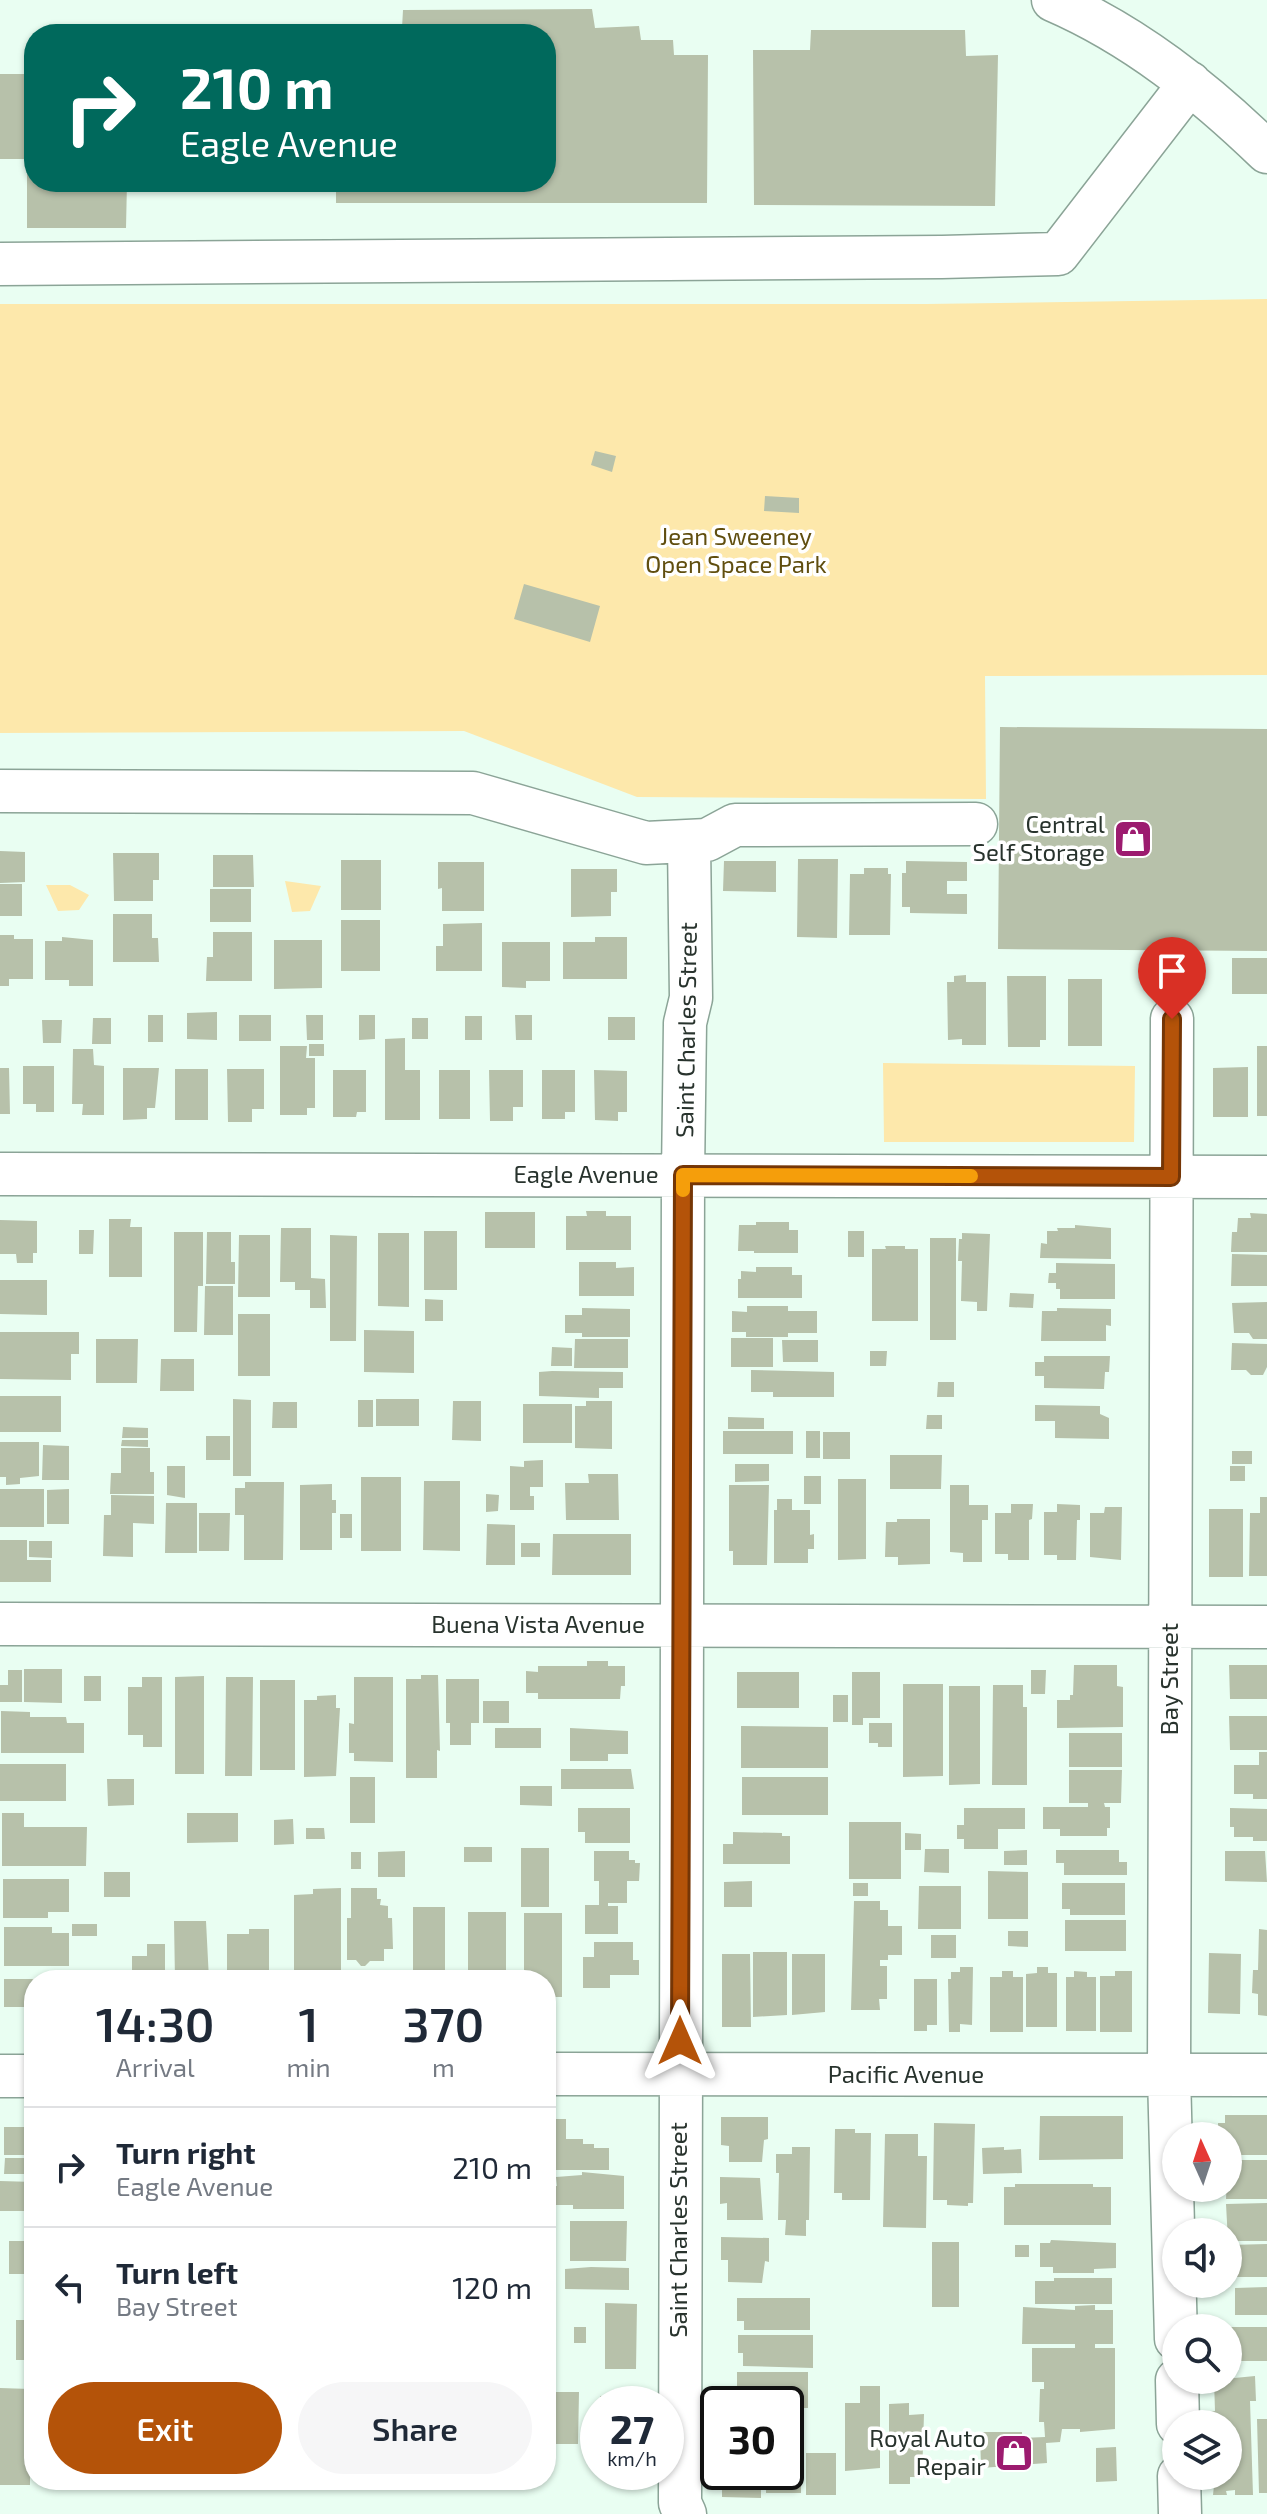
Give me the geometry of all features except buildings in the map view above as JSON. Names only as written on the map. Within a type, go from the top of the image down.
[{"type":"street","points":[[1053,0],[1108,29],[1190,83],[1267,152]]},
{"type":"street","points":[[0,264],[926,258],[1058,254],[1190,83]]},
{"type":"street","points":[[0,791],[473,793],[646,843],[707,840],[735,825],[976,824]]},
{"type":"street","name":"Saint Charles Street","points":[[685,2514],[680,2495],[679,2074],[683,1175],[685,1023],[691,998],[689,842]]},
{"type":"street","name":"Bay Street","points":[[1172,1019],[1169,2075],[1175,2314]]},
{"type":"street","name":"Eagle Avenue","points":[[0,1174],[1267,1177]]},
{"type":"street","name":"Buena Vista Avenue","points":[[0,1624],[1267,1627]]},
{"type":"street","name":"Pacific Avenue","points":[[556,2074],[1267,2075]]},
{"type":"street","points":[[0,2076],[24,2076]]},
{"type":"street","points":[[1179,2490],[1180,2514]]},
{"type":"green space","name":"Jean Sweeney Open Space Park","points":[[1267,299],[1267,675],[985,676],[986,799],[637,797],[464,731],[0,733],[0,304],[926,304]]},
{"type":"green space","points":[[285,881],[321,886],[310,911],[292,912]]},
{"type":"green space","points":[[46,885],[70,885],[89,895],[79,910],[58,911]]},
{"type":"green space","points":[[883,1063],[1135,1066],[1134,1142],[884,1142]]},
{"type":"slow traffic","points":[[683,1190],[683,1175],[971,1176]]},
{"type":"place","name":"Central Self Storage","points":[[1133,839]]},
{"type":"place","name":"Royal Auto Repair","points":[[1014,2453]]},
{"type":"route","points":[[680,2041],[683,1175],[1171,1177],[1172,1019]]}]
